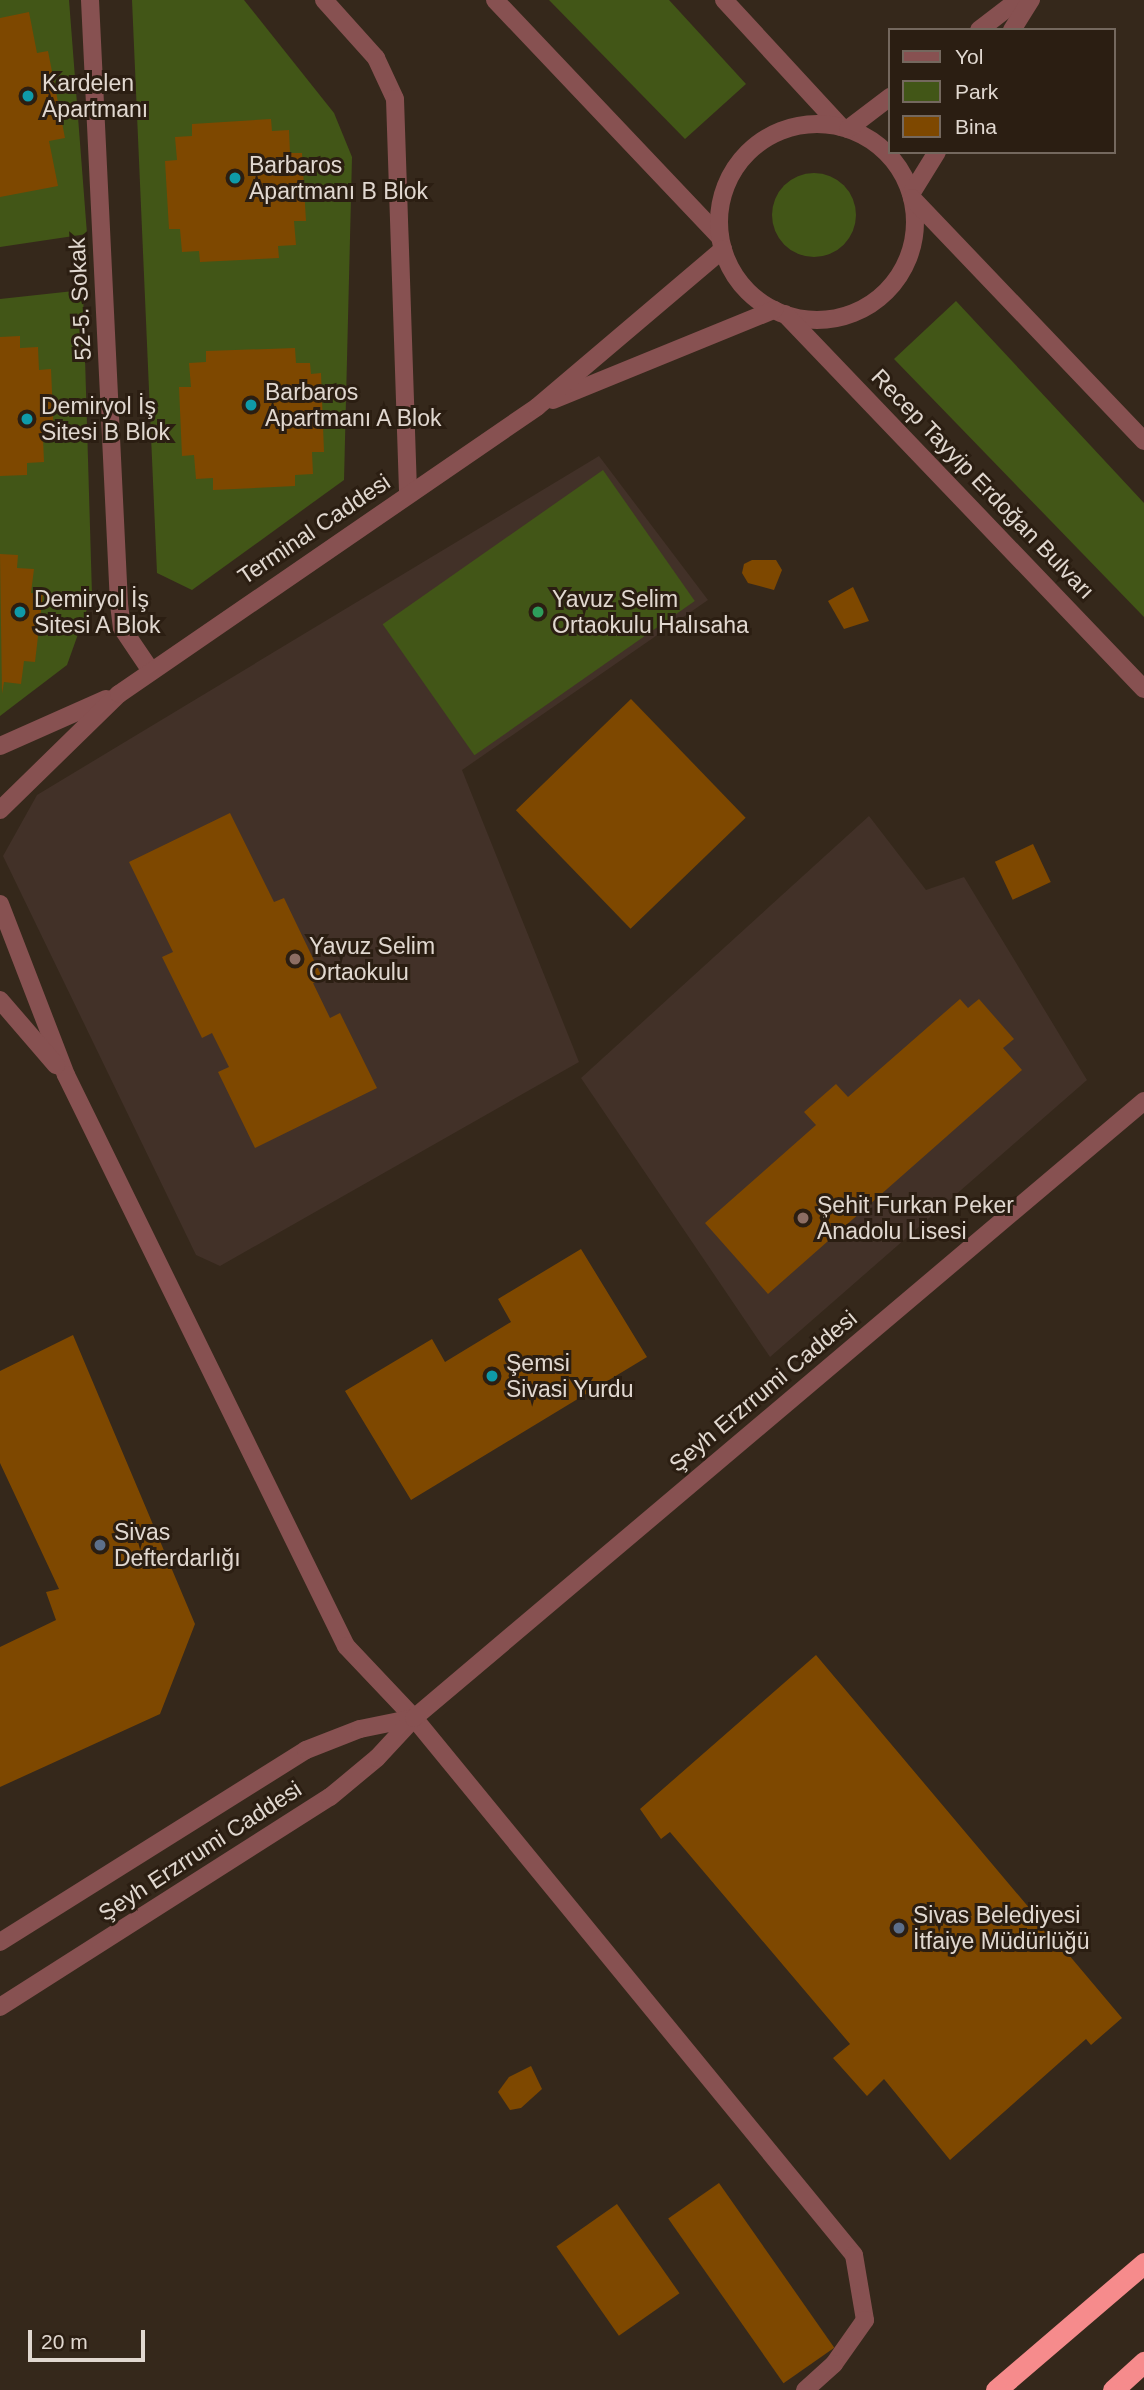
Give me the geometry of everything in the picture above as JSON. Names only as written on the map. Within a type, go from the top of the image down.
[{"type":"highway","points":[[996,2390],[1144,2263]]},
{"type":"highway","points":[[1112,2390],[1144,2362]]},
{"type":"street","name":"52-5. Sokak","points":[[90,0],[119,604],[122,628],[151,671]]},
{"type":"street","points":[[324,0],[376,58],[395,99],[408,494]]},
{"type":"street","points":[[495,0],[721,243],[746,290],[780,312],[832,318],[855,312],[885,292],[900,274],[913,241],[911,196],[936,154]]},
{"type":"street","points":[[724,0],[845,128],[888,153]]},
{"type":"street","points":[[982,28],[1018,0]]},
{"type":"street","points":[[1013,28],[1031,0]]},
{"type":"street","points":[[721,243],[724,191],[749,151],[789,128],[845,128],[888,98]]},
{"type":"street","points":[[889,154],[911,196],[1144,441]]},
{"type":"street","name":"Terminal Caddesi","points":[[0,810],[119,694],[537,407],[721,243]]},
{"type":"street","name":"Terminal Caddesi","points":[[537,407],[780,312]]},
{"type":"street","name":"Recep Tayyip Erdoğan Bulvarı","points":[[780,312],[1144,689]]},
{"type":"street","name":"Terminal Caddesi","points":[[0,746],[119,694]]},
{"type":"street","points":[[0,904],[66,1075],[346,1646],[414,1718],[854,2255],[865,2319],[834,2364],[805,2390]]},
{"type":"street","points":[[0,1000],[66,1075]]},
{"type":"street","name":"Şeyh Erzrrumi Caddesi","points":[[0,2007],[330,1797],[377,1758],[414,1718],[1144,1101]]},
{"type":"street","name":"Şeyh Erzrrumi Caddesi","points":[[0,1942],[306,1750],[359,1729],[414,1718]]},
{"type":"shaded area","name":"Yavuz Selim Ortaokulu","points":[[599,456],[708,600],[462,770],[579,1062],[220,1266],[196,1255],[3,856],[37,795]]},
{"type":"shaded area","name":"Şehit Furkan Peker Anadolu Lisesi","points":[[869,816],[926,890],[964,877],[1087,1080],[770,1357],[581,1078]]},
{"type":"green space","points":[[0,0],[69,0],[87,234],[0,247]]},
{"type":"green space","points":[[132,0],[244,0],[334,113],[352,157],[344,480],[192,590],[157,573]]},
{"type":"green space","points":[[549,0],[669,0],[746,84],[685,139]]},
{"type":"green space","points":[[814,173],[830,176],[844,185],[853,199],[856,215],[853,231],[844,245],[830,254],[814,257],[798,254],[784,245],[775,231],[772,215],[775,199],[784,185],[798,176]]},
{"type":"green space","points":[[83,290],[92,595],[67,665],[0,716],[0,299]]},
{"type":"green space","points":[[956,301],[1144,503],[1144,617],[894,359]]},
{"type":"green space","name":"Yavuz Selim Ortaokulu Halısaha","points":[[603,470],[695,601],[474,755],[383,624]]},
{"type":"building","name":"Kardelen Apartmanı","points":[[29,12],[37,53],[48,51],[65,138],[49,141],[58,186],[0,197],[0,18]]},
{"type":"building","name":"Barbaros Apartmanı B Blok","points":[[271,119],[272,131],[289,130],[290,153],[302,153],[306,221],[294,221],[296,245],[278,246],[279,258],[200,262],[199,251],[182,252],[180,229],[169,229],[165,161],[177,160],[175,137],[192,136],[192,124]]},
{"type":"building","name":"Demiryol İş Sitesi B Blok","points":[[20,336],[20,348],[38,347],[39,370],[51,369],[54,438],[43,438],[44,462],[27,463],[27,475],[0,476],[0,337]]},
{"type":"building","name":"Barbaros Apartmanı A Blok","points":[[295,348],[296,363],[310,363],[311,374],[321,373],[324,452],[312,452],[313,474],[295,475],[295,486],[213,490],[213,478],[196,479],[194,455],[182,456],[179,387],[191,387],[189,363],[206,362],[206,351]]},
{"type":"building","name":"Demiryol İş Sitesi A Blok","points":[[0,554],[18,555],[17,568],[34,569],[31,593],[43,594],[35,662],[24,661],[21,684],[4,682],[2,694]]},
{"type":"building","points":[[752,560],[776,560],[782,570],[774,590],[748,583],[742,573],[744,564]]},
{"type":"building","points":[[853,587],[869,621],[844,629],[828,601]]},
{"type":"building","points":[[631,699],[746,818],[631,929],[516,810]]},
{"type":"building","points":[[230,813],[274,902],[284,898],[323,979],[313,983],[330,1018],[340,1013],[377,1088],[255,1148],[218,1072],[229,1067],[212,1033],[202,1038],[162,957],[173,952],[129,862]]},
{"type":"building","points":[[1033,844],[1051,882],[1013,900],[995,862]]},
{"type":"building","points":[[960,999],[968,1008],[979,999],[1014,1039],[1003,1048],[1022,1070],[768,1294],[705,1223],[816,1125],[804,1112],[836,1084],[848,1097]]},
{"type":"building","name":"Şemsi Sivasi Yurdu","points":[[581,1249],[647,1357],[411,1500],[345,1391],[432,1339],[445,1362],[511,1322],[498,1299]]},
{"type":"building","name":"Sivas Defterdarlığı","points":[[73,1335],[195,1624],[160,1714],[0,1787],[0,1647],[56,1620],[46,1592],[59,1589],[0,1463],[0,1371]]},
{"type":"building","name":"Sivas Belediyesi İtfaiye Müdürlüğü","points":[[816,1655],[1122,2018],[1091,2045],[1086,2039],[950,2160],[884,2079],[867,2096],[833,2058],[850,2044],[670,1832],[661,1839],[640,1809]]},
{"type":"building","points":[[531,2066],[542,2089],[521,2108],[510,2110],[498,2092],[509,2077]]},
{"type":"building","points":[[719,2183],[834,2348],[784,2383],[668,2219]]},
{"type":"building","points":[[617,2204],[680,2293],[619,2336],[556,2246]]},
{"type":"place","name":"Kardelen Apartmanı","points":[[28,96]]},
{"type":"place","name":"Barbaros Apartmanı B Blok","points":[[235,178]]},
{"type":"place","name":"Barbaros Apartmanı A Blok","points":[[251,405]]},
{"type":"place","name":"Demiryol İş Sitesi B Blok","points":[[27,419]]},
{"type":"place","name":"Demiryol İş Sitesi A Blok","points":[[20,612]]},
{"type":"place","name":"Yavuz Selim Ortaokulu Halısaha","points":[[538,612]]},
{"type":"place","name":"Yavuz Selim Ortaokulu","points":[[295,959]]},
{"type":"place","name":"Şehit Furkan Peker Anadolu Lisesi","points":[[803,1218]]},
{"type":"place","name":"Şemsi Sivasi Yurdu","points":[[492,1376]]},
{"type":"place","name":"Sivas Defterdarlığı","points":[[100,1545]]},
{"type":"place","name":"Sivas Belediyesi İtfaiye Müdürlüğü","points":[[899,1928]]}]
